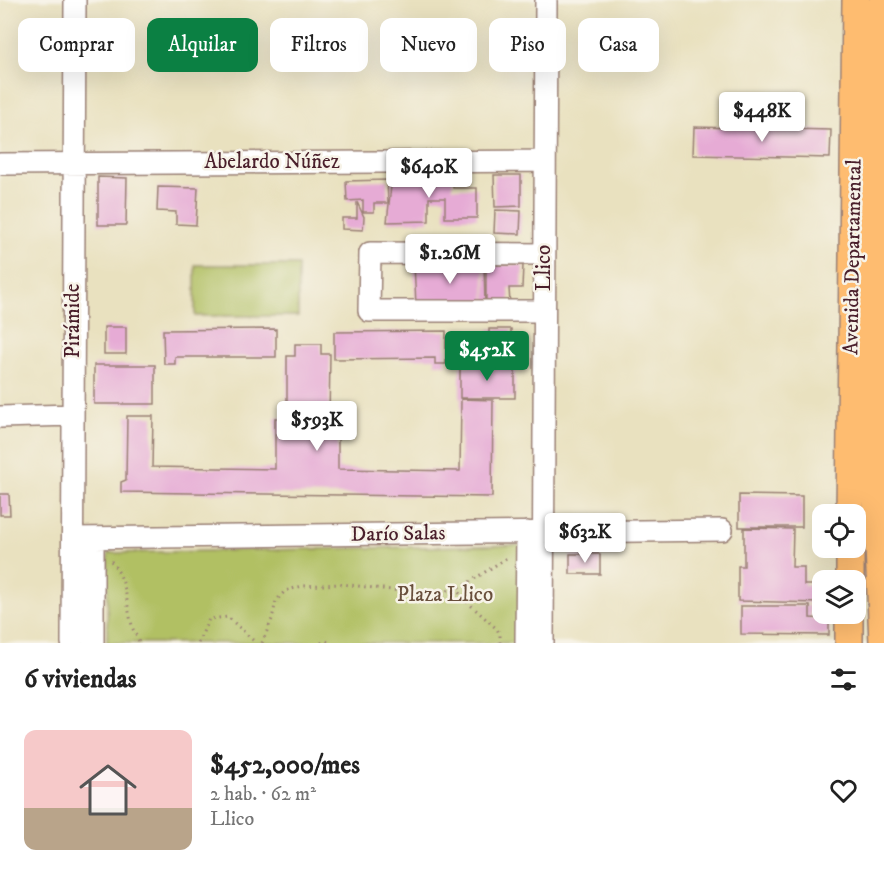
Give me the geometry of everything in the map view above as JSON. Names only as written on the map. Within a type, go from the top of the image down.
[{"type":"main road","name":"Avenida Departamental","points":[[850,504],[856,0]]},
{"type":"main road","name":"Avenida Departamental","points":[[883,0],[880,481],[883,632]]},
{"type":"main road","points":[[849,624],[849,643]]},
{"type":"street","name":"Pirámide","points":[[75,0],[73,416],[93,643]]},
{"type":"street","name":"Llico","points":[[543,643],[535,532],[544,311],[546,0]]},
{"type":"street","name":"Abelardo Núñez","points":[[0,164],[545,161]]},
{"type":"street","points":[[544,254],[370,253],[369,311],[544,311]]},
{"type":"street","points":[[0,417],[73,416]]},
{"type":"street","name":"Darío Salas","points":[[83,538],[722,530]]},
{"type":"street","points":[[526,643],[535,532]]},
{"type":"street","name":"Pirámide","points":[[72,643],[83,538]]},
{"type":"path","points":[[262,643],[272,619],[276,601],[285,591],[302,586],[366,586],[425,594],[444,592],[474,579],[515,555]]},
{"type":"path","points":[[108,557],[123,581],[129,601],[132,627],[140,643]]},
{"type":"path","points":[[455,588],[497,629],[500,643]]},
{"type":"path","points":[[198,643],[209,620],[228,617],[256,643]]},
{"type":"path","points":[[321,643],[326,641],[331,643]]},
{"type":"green space","points":[[195,265],[298,265],[298,316],[195,316]]},
{"type":"green space","name":"Plaza Llico","points":[[523,545],[524,643],[107,643],[108,553]]},
{"type":"building","points":[[694,127],[831,130],[830,158],[693,155]]},
{"type":"building","points":[[494,175],[521,175],[521,206],[495,207]]},
{"type":"building","points":[[98,177],[127,178],[126,225],[98,225]]},
{"type":"building","points":[[392,177],[453,178],[453,188],[477,188],[477,218],[445,218],[445,198],[429,198],[429,221],[387,222]]},
{"type":"building","points":[[387,180],[388,203],[374,203],[374,212],[363,212],[363,200],[347,201],[346,181]]},
{"type":"building","points":[[158,187],[198,188],[196,225],[176,224],[176,212],[157,211]]},
{"type":"building","points":[[357,202],[364,217],[363,230],[342,229],[342,218],[357,218]]},
{"type":"building","points":[[495,210],[521,211],[520,234],[494,233]]},
{"type":"building","points":[[414,263],[484,265],[485,307],[416,305]]},
{"type":"building","points":[[486,265],[523,265],[522,288],[509,288],[510,304],[486,303]]},
{"type":"building","points":[[104,327],[126,327],[126,354],[104,354]]},
{"type":"building","points":[[276,329],[276,357],[175,357],[175,364],[164,364],[163,330]]},
{"type":"building","points":[[489,329],[511,329],[511,354],[494,354],[494,345],[489,346]]},
{"type":"building","points":[[446,331],[446,364],[435,364],[435,358],[334,359],[334,332]]},
{"type":"building","points":[[295,344],[321,344],[321,354],[330,354],[329,422],[338,422],[338,469],[460,471],[461,399],[493,400],[492,497],[121,492],[121,482],[126,480],[127,416],[153,416],[152,467],[275,469],[275,418],[287,418],[287,356],[295,356]]},
{"type":"building","points":[[94,365],[155,365],[155,404],[94,404]]},
{"type":"building","points":[[460,366],[515,366],[515,398],[460,398]]},
{"type":"building","points":[[0,494],[9,494],[10,515],[0,515]]},
{"type":"building","points":[[739,495],[802,496],[802,527],[739,527]]},
{"type":"building","points":[[744,528],[793,529],[792,567],[804,567],[804,585],[812,585],[812,603],[738,601],[738,566],[744,566]]},
{"type":"building","points":[[570,554],[600,554],[600,574],[570,574]]},
{"type":"building","points":[[741,606],[810,606],[812,624],[829,624],[829,635],[741,634]]}]
